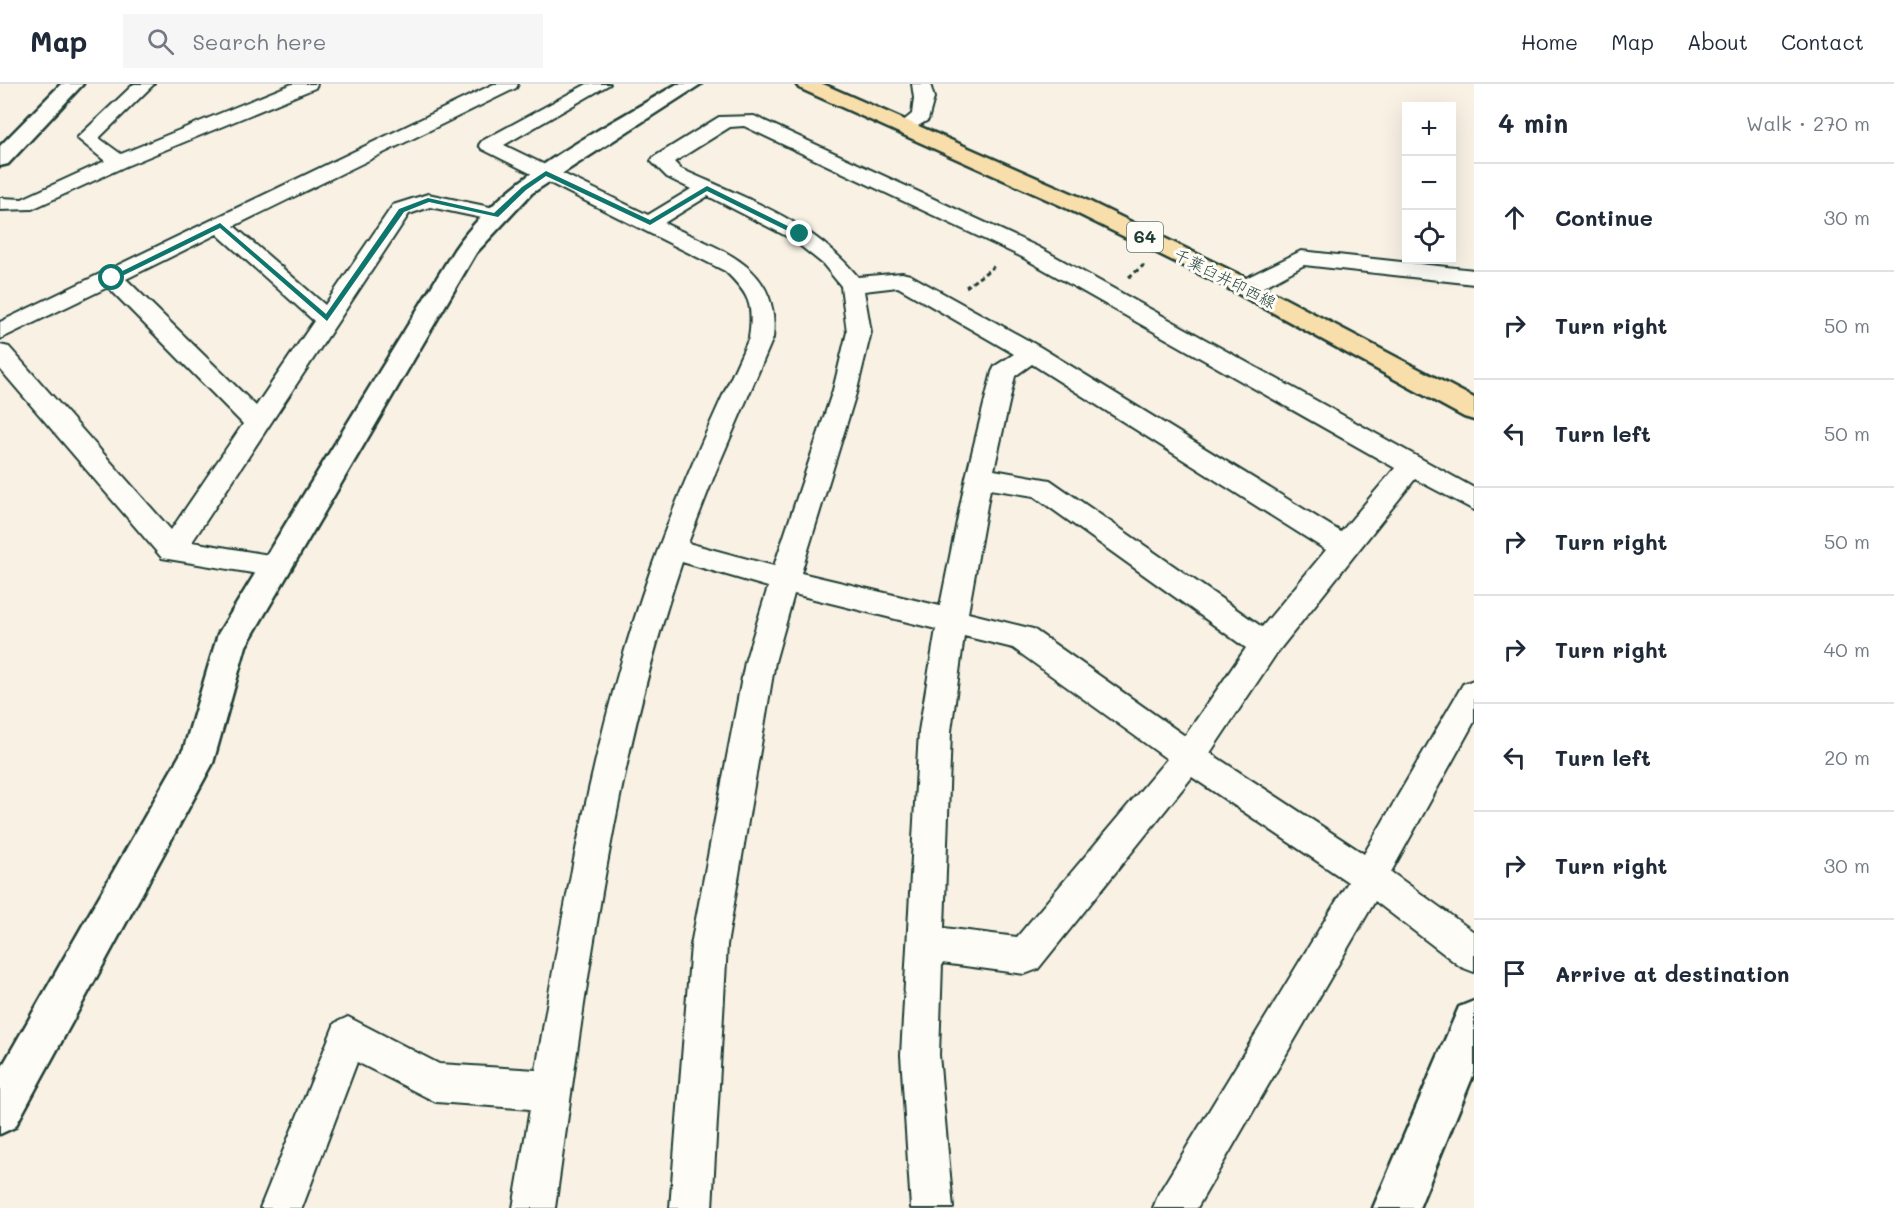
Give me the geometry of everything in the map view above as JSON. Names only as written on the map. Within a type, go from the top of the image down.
[{"type":"main road","name":"千葉臼井印西線","points":[[806,84],[1070,201],[1246,287],[1474,410]]},
{"type":"street","points":[[0,159],[73,84]]},
{"type":"street","points":[[119,162],[87,138],[145,84]]},
{"type":"street","points":[[0,204],[25,205],[119,162],[308,84]]},
{"type":"street","points":[[0,331],[509,84]]},
{"type":"street","points":[[534,1208],[597,827],[653,607],[696,484],[761,338],[765,312],[755,288],[733,266],[489,145],[601,84]]},
{"type":"street","points":[[0,1113],[201,752],[230,644],[466,250],[496,215],[524,188],[691,84]]},
{"type":"street","points":[[906,127],[921,116],[924,98],[921,84]]},
{"type":"street","points":[[691,1208],[709,945],[760,662],[845,390],[859,332],[852,285],[831,260],[800,234],[674,173],[661,161],[726,121],[747,120],[1020,247],[1474,500]]},
{"type":"street","points":[[650,223],[707,188]]},
{"type":"street","points":[[172,550],[401,210],[428,200],[496,215]]},
{"type":"street","points":[[220,225],[327,319]]},
{"type":"street","points":[[1246,287],[1301,258],[1474,277]]},
{"type":"street","points":[[112,278],[257,423]]},
{"type":"street","points":[[852,285],[902,280],[1030,353],[1344,548]]},
{"type":"street","points":[[0,352],[172,550],[277,566]]},
{"type":"street","points":[[932,1208],[920,1055],[935,730],[978,477],[1004,372],[1030,353]]},
{"type":"street","points":[[924,944],[1025,956],[1189,757],[1265,645],[1412,465]]},
{"type":"street","points":[[978,477],[1041,487],[1265,645]]},
{"type":"street","points":[[673,549],[784,580],[1022,638],[1189,757],[1370,877],[1474,954]]},
{"type":"street","points":[[1174,1208],[1370,877],[1474,693]]},
{"type":"street","points":[[1396,1208],[1474,1022]]},
{"type":"street","points":[[281,1208],[348,1036],[436,1083],[552,1091]]},
{"type":"path","points":[[943,304],[1020,247]]},
{"type":"route","points":[[112,278],[220,225],[327,319],[401,210],[428,200],[496,215],[524,188],[546,173],[650,223],[707,188],[774,219],[800,234]]}]
